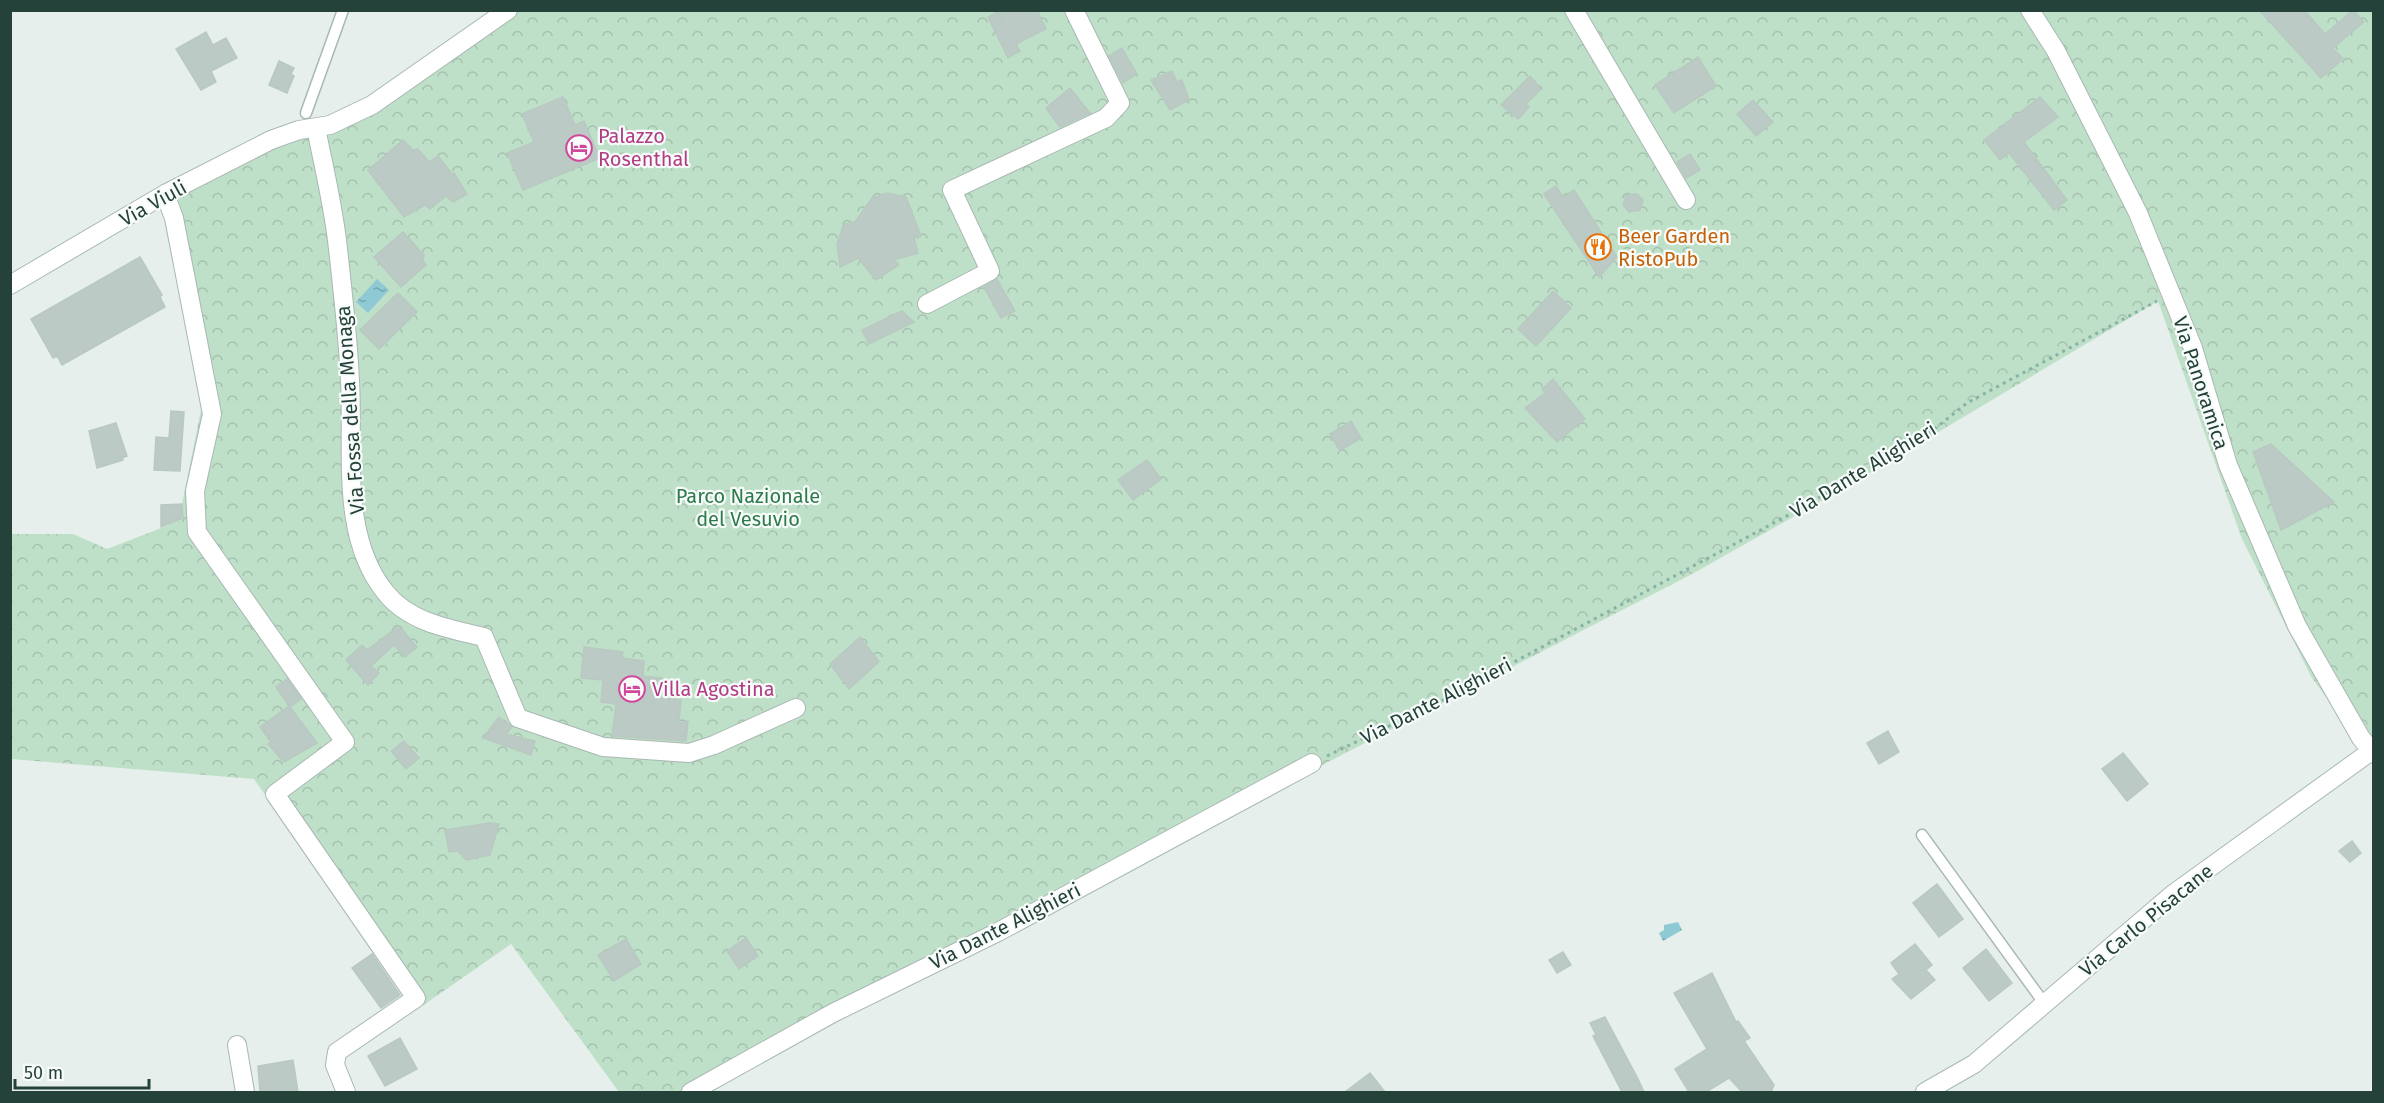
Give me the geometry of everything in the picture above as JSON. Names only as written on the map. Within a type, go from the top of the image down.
[{"type":"street","name":"Via Viuli","points":[[10,285],[165,194],[307,122],[330,125],[372,105],[508,10]]},
{"type":"street","points":[[927,304],[990,271],[952,190],[1106,118],[1120,103],[1074,10]]},
{"type":"street","points":[[1574,10],[1686,200]]},
{"type":"street","name":"Via Panoramica","points":[[2030,10],[2056,51],[2138,213],[2193,348],[2228,465],[2297,626],[2361,738],[2373,752]]},
{"type":"street","name":"Via Fossa della Monaga","points":[[307,122],[338,247],[351,381],[352,504],[375,577],[387,594],[405,611],[438,627],[484,638],[518,718],[603,747],[689,753],[796,708]]},
{"type":"street","points":[[165,194],[174,218],[212,414],[195,491],[196,532],[345,742],[275,794],[416,998],[337,1052],[335,1065],[346,1092]]},
{"type":"street","name":"Via Carlo Pisacane","points":[[1925,1092],[1974,1064],[2173,894],[2373,752]]},
{"type":"street","name":"Via Dante Alighieri","points":[[691,1092],[833,1013],[998,932],[1312,763]]},
{"type":"street","points":[[237,1045],[245,1092]]},
{"type":"lane","points":[[307,122],[343,10]]},
{"type":"lane","points":[[1922,835],[2044,1003]]},
{"type":"path","name":"Via Dante Alighieri","points":[[1312,763],[1445,699],[1796,511],[1932,431],[1968,403],[2171,294]]},
{"type":"green space","name":"Parco Nazionale del Vesuvio","points":[[497,11],[2373,11],[2373,762],[2312,678],[2242,539],[2158,301],[1851,484],[1694,573],[1301,776],[705,1092],[619,1092],[511,944],[415,1011],[254,779],[11,759],[10,534],[73,534],[107,549],[169,525],[182,504],[202,405],[159,194],[336,119]]},
{"type":"water","points":[[377,279],[389,290],[368,313],[356,302]]},
{"type":"water","points":[[1678,922],[1682,930],[1663,941],[1659,933],[1664,930],[1664,925]]},
{"type":"building","points":[[998,10],[1037,10],[1046,29],[1016,44],[1020,51],[1008,58],[988,17],[997,12],[1005,25]]},
{"type":"building","points":[[2259,10],[2304,10],[2325,34],[2353,10],[2364,22],[2333,48],[2343,59],[2321,78]]},
{"type":"building","points":[[206,32],[213,45],[226,38],[237,58],[211,71],[216,82],[201,90],[176,49]]},
{"type":"building","points":[[1122,48],[1137,74],[1123,83],[1109,56]]},
{"type":"building","points":[[1698,57],[1716,86],[1674,113],[1655,85]]},
{"type":"building","points":[[279,61],[294,68],[291,74],[294,76],[287,93],[269,85]]},
{"type":"building","points":[[1172,71],[1177,82],[1182,80],[1189,100],[1170,110],[1151,80]]},
{"type":"building","points":[[1530,76],[1541,89],[1526,104],[1529,107],[1518,119],[1501,105]]},
{"type":"building","points":[[1070,88],[1090,113],[1060,127],[1046,108]]},
{"type":"building","points":[[563,97],[575,125],[584,121],[600,158],[523,190],[507,153],[534,142],[522,114]]},
{"type":"building","points":[[2040,97],[2058,117],[2024,142],[2067,200],[2054,210],[2009,153],[2000,160],[1984,140]]},
{"type":"building","points":[[1753,100],[1773,122],[1756,136],[1737,114]]},
{"type":"building","points":[[403,140],[413,150],[418,149],[429,162],[438,156],[452,174],[454,173],[467,194],[453,202],[446,196],[430,209],[425,205],[404,217],[368,170]]},
{"type":"building","points":[[1690,154],[1700,170],[1686,178],[1677,162]]},
{"type":"building","points":[[1556,186],[1563,197],[1574,190],[1617,257],[1599,277],[1544,194]]},
{"type":"building","points":[[887,193],[906,197],[921,236],[914,238],[918,253],[894,260],[899,265],[876,280],[858,258],[840,267],[837,244],[844,224],[855,222],[872,198]]},
{"type":"building","points":[[1637,194],[1643,200],[1640,210],[1629,212],[1623,205],[1626,195]]},
{"type":"building","points":[[403,232],[424,255],[423,261],[426,265],[401,287],[374,257]]},
{"type":"building","points":[[140,257],[162,295],[160,297],[165,307],[62,365],[57,356],[53,358],[31,319]]},
{"type":"building","points":[[997,279],[1015,311],[1001,318],[984,287]]},
{"type":"building","points":[[1553,291],[1571,308],[1536,346],[1518,329]]},
{"type":"building","points":[[398,293],[417,312],[379,349],[360,330]]},
{"type":"building","points":[[902,311],[914,322],[869,344],[862,330]]},
{"type":"building","points":[[1553,379],[1585,419],[1557,442],[1525,408],[1545,393],[1542,389]]},
{"type":"building","points":[[171,411],[184,412],[180,471],[154,470],[156,437],[169,438]]},
{"type":"building","points":[[1351,421],[1361,438],[1340,451],[1330,434]]},
{"type":"building","points":[[116,423],[127,456],[122,458],[123,460],[97,468],[89,431]]},
{"type":"building","points":[[2271,444],[2334,502],[2281,530],[2253,452]]},
{"type":"building","points":[[1147,460],[1161,479],[1133,500],[1118,480]]},
{"type":"building","points":[[182,504],[183,518],[161,527],[161,505]]},
{"type":"building","points":[[399,626],[417,647],[405,657],[394,645],[371,666],[379,673],[368,685],[346,660],[362,645],[367,650]]},
{"type":"building","points":[[860,637],[879,662],[849,689],[830,664]]},
{"type":"building","name":"Villa Agostina","points":[[584,647],[623,652],[622,658],[644,661],[643,676],[662,678],[660,698],[681,700],[679,723],[688,721],[686,741],[612,736],[616,704],[601,702],[603,680],[581,678]]},
{"type":"building","points":[[287,679],[301,699],[290,707],[317,743],[284,762],[268,744],[271,742],[260,727],[289,706],[276,687]]},
{"type":"building","points":[[499,717],[512,727],[506,734],[535,741],[531,755],[483,738]]},
{"type":"building","points":[[1888,731],[1899,752],[1879,764],[1867,743]]},
{"type":"building","points":[[404,741],[419,758],[406,769],[391,751]]},
{"type":"building","points":[[2123,753],[2148,784],[2127,801],[2102,769]]},
{"type":"building","points":[[489,823],[499,824],[490,855],[466,860],[458,851],[449,852],[445,830]]},
{"type":"building","points":[[2352,841],[2361,853],[2350,862],[2339,851]]},
{"type":"building","points":[[1937,884],[1963,919],[1939,937],[1913,903]]},
{"type":"building","points":[[746,938],[758,956],[739,969],[727,951]]},
{"type":"building","points":[[626,939],[641,964],[614,981],[598,955]]},
{"type":"building","points":[[1915,944],[1932,965],[1926,970],[1935,980],[1911,999],[1892,979],[1899,974],[1891,963]]},
{"type":"building","points":[[1986,949],[2012,983],[1989,1001],[1963,968]]},
{"type":"building","points":[[1563,952],[1571,965],[1557,973],[1549,960]]},
{"type":"building","points":[[372,954],[400,995],[381,1008],[352,968]]},
{"type":"building","points":[[1712,973],[1736,1022],[1738,1021],[1750,1038],[1744,1041],[1774,1085],[1771,1092],[1742,1092],[1729,1078],[1706,1092],[1689,1092],[1675,1069],[1707,1049],[1674,993]]},
{"type":"building","points":[[1605,1017],[1644,1092],[1622,1092],[1593,1036],[1596,1035],[1590,1023]]},
{"type":"building","points":[[400,1038],[417,1069],[385,1086],[368,1056]]},
{"type":"building","points":[[293,1060],[298,1092],[260,1092],[258,1066]]},
{"type":"building","points":[[1370,1073],[1385,1092],[1345,1092]]},
{"type":"place","name":"Palazzo Rosenthal","points":[[579,148]]},
{"type":"place","name":"Beer Garden RistoPub","points":[[1598,247]]},
{"type":"place","name":"Villa Agostina","points":[[632,689]]}]
